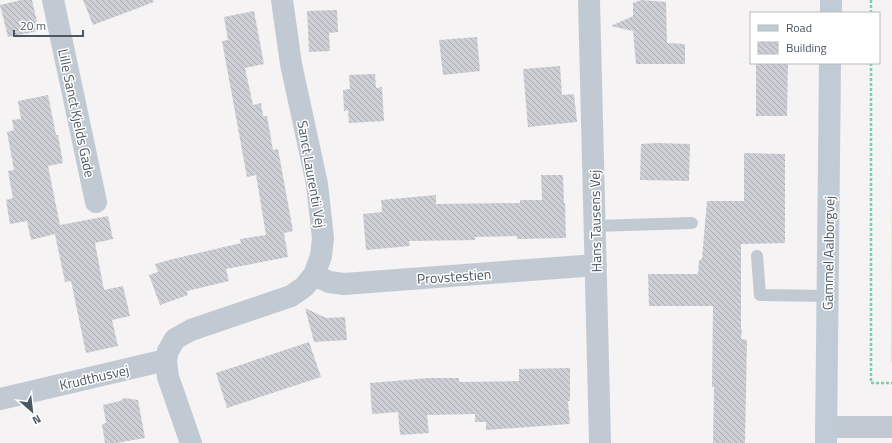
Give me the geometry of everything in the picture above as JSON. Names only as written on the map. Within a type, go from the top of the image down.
[{"type":"street","name":"Lille Sanct Kjelds Gade","points":[[53,0],[96,202]]},
{"type":"street","name":"Sanct Laurentii Vej","points":[[166,360],[168,350],[175,339],[191,330],[291,296],[304,288],[314,276],[321,256],[323,238],[318,192],[291,64],[282,0]]},
{"type":"street","name":"Hans Tausens Vej","points":[[589,0],[600,443]]},
{"type":"street","points":[[830,12],[831,0]]},
{"type":"street","name":"Gammel Aalborgvej","points":[[826,435],[830,64]]},
{"type":"street","name":"Provstestien","points":[[314,276],[329,282],[344,284],[596,265]]},
{"type":"street","points":[[166,360],[168,377],[191,443]]},
{"type":"street","name":"Krudthusvej","points":[[0,399],[166,360]]},
{"type":"street","points":[[826,435],[892,427]]},
{"type":"lane","points":[[595,226],[692,223]]},
{"type":"lane","points":[[757,256],[760,295],[828,296]]},
{"type":"path","points":[[871,0],[871,12]]},
{"type":"path","points":[[871,64],[871,383],[892,383]]},
{"type":"green space","points":[[892,131],[892,362],[891,362]]},
{"type":"building","points":[[21,0],[32,0],[39,31],[8,37],[0,5]]},
{"type":"building","points":[[83,0],[153,0],[154,2],[93,25]]},
{"type":"building","points":[[641,0],[666,2],[667,43],[685,44],[685,64],[636,64],[633,31],[611,26],[633,16],[633,3]]},
{"type":"building","points":[[337,10],[338,32],[329,33],[330,51],[309,52],[307,11]]},
{"type":"building","points":[[254,11],[264,64],[245,68],[253,105],[261,103],[263,116],[267,116],[273,150],[278,149],[293,231],[284,233],[288,257],[226,269],[229,281],[187,291],[188,295],[160,305],[149,275],[158,272],[155,264],[241,243],[240,239],[266,235],[256,175],[247,177],[222,41],[228,40],[224,17]]},
{"type":"building","points":[[477,37],[480,71],[443,75],[439,40]]},
{"type":"building","points":[[756,64],[788,64],[787,116],[756,116]]},
{"type":"building","points":[[560,66],[562,95],[574,94],[577,122],[528,127],[523,69]]},
{"type":"building","points":[[375,74],[376,88],[382,87],[384,121],[349,123],[348,110],[344,111],[343,90],[350,89],[349,75]]},
{"type":"building","points":[[48,95],[63,163],[48,166],[60,225],[108,216],[113,239],[95,243],[104,290],[123,286],[130,316],[112,320],[118,346],[86,353],[71,281],[65,282],[55,234],[31,240],[27,221],[10,224],[6,200],[13,198],[8,171],[14,170],[7,132],[14,130],[12,120],[21,119],[18,101]]},
{"type":"building","points":[[641,144],[690,144],[689,181],[640,180]]},
{"type":"building","points":[[744,153],[785,154],[785,243],[741,244],[741,339],[747,340],[745,443],[713,443],[713,306],[649,306],[648,274],[698,274],[699,261],[702,258],[707,201],[744,201]]},
{"type":"building","points":[[541,175],[563,175],[566,238],[517,239],[517,236],[475,237],[475,240],[409,241],[410,246],[366,250],[363,214],[382,212],[381,200],[436,195],[436,204],[520,203],[520,200],[542,200]]},
{"type":"building","points":[[305,308],[326,318],[345,317],[347,340],[314,342]]},
{"type":"building","points":[[309,342],[321,377],[227,408],[216,373]]},
{"type":"building","points":[[570,368],[570,401],[568,401],[570,424],[486,430],[486,422],[475,422],[475,414],[427,415],[429,433],[400,435],[398,412],[372,414],[370,383],[429,378],[459,378],[459,382],[519,381],[519,369]]},
{"type":"building","points":[[124,398],[138,400],[145,438],[116,443],[105,443],[102,424],[106,423],[103,405],[120,401]]}]
